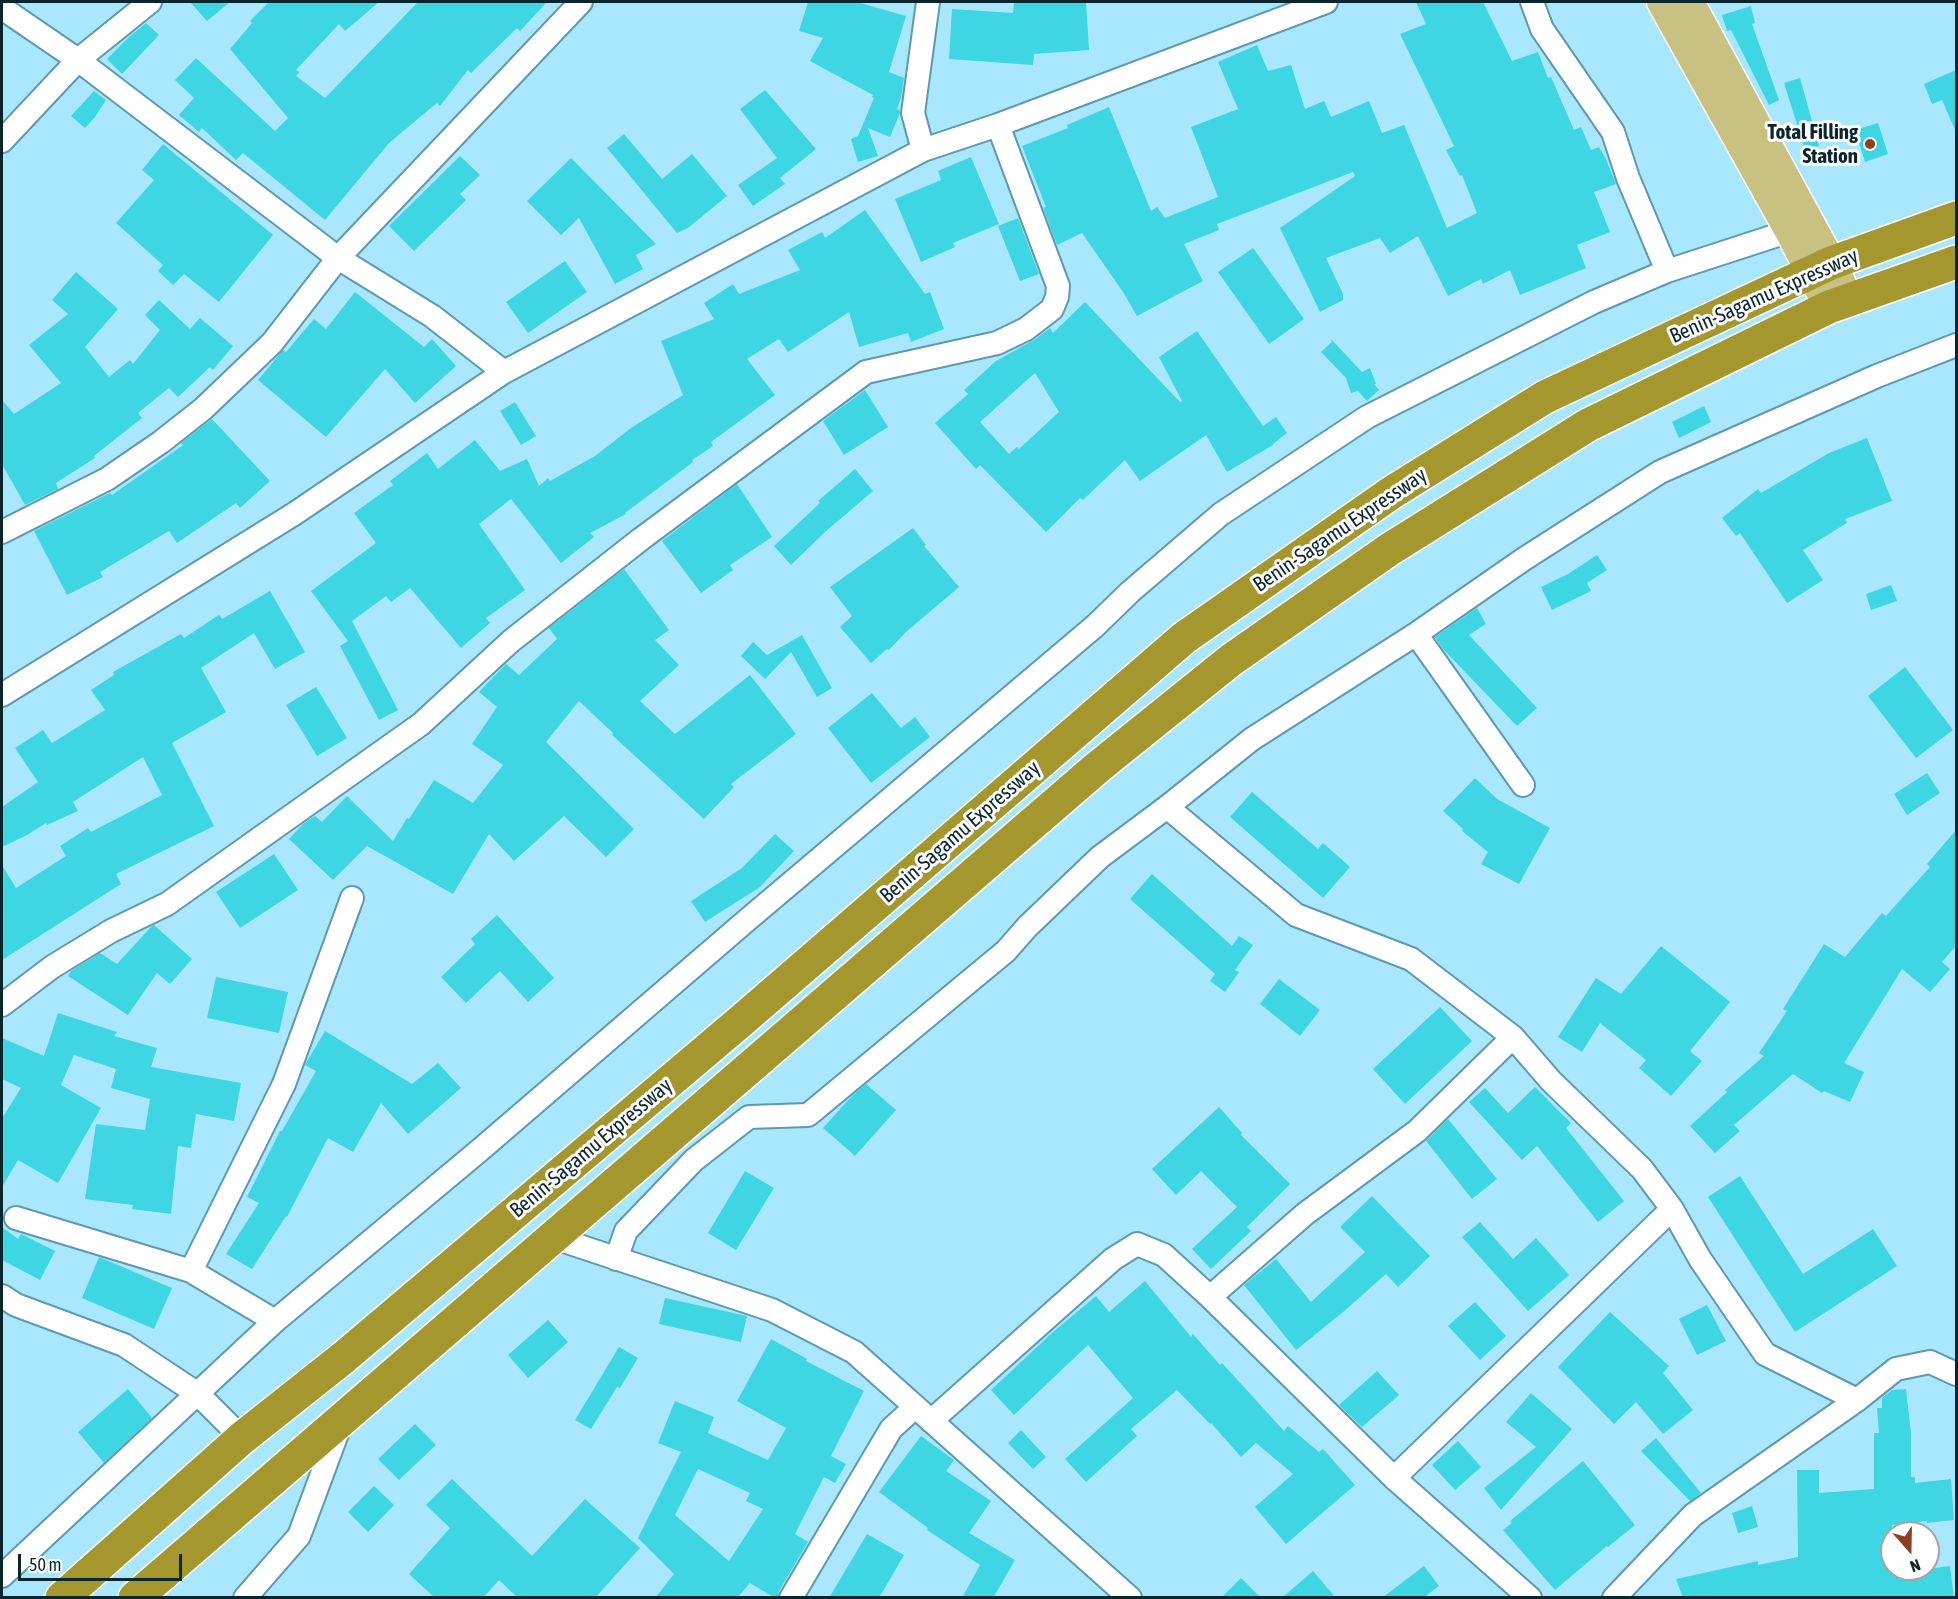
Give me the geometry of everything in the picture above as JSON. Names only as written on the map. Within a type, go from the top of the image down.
[{"type":"highway","name":"Benin-Sagamu Expressway","points":[[62,1598],[242,1438],[343,1358],[741,1021],[1184,638],[1390,493],[1545,397],[1821,268],[1956,218]]},
{"type":"highway","name":"Benin-Sagamu Expressway","points":[[135,1598],[1098,767],[1231,660],[1390,549],[1588,425],[1839,303],[1956,262]]},
{"type":"highway","points":[[343,1358],[373,1393]]},
{"type":"main road","points":[[1662,2],[1790,231],[1821,268]]},
{"type":"main road","points":[[1689,2],[1839,303]]},
{"type":"street","points":[[2,141],[78,60],[150,2]]},
{"type":"street","points":[[2,532],[106,479],[203,409],[272,343],[338,258],[581,2]]},
{"type":"street","points":[[923,150],[913,113],[928,2]]},
{"type":"street","points":[[2,695],[294,514],[504,372],[923,150],[998,125],[1326,2]]},
{"type":"street","points":[[1532,2],[1542,29],[1613,132],[1628,178],[1667,271]]},
{"type":"street","points":[[2,8],[78,60],[338,258],[432,316],[504,372]]},
{"type":"street","points":[[2,1005],[52,966],[111,931],[167,904],[421,724],[511,641],[650,532],[866,372],[997,343],[1026,329],[1052,309],[1057,297],[1058,286],[998,125]]},
{"type":"street","points":[[2,1576],[275,1320],[480,1150],[1095,626],[1130,592],[1221,514],[1367,417],[1594,302],[1667,271],[1790,231]]},
{"type":"street","points":[[616,1259],[626,1231],[694,1160],[749,1117],[808,1115],[1006,951],[1027,927],[1100,857],[1252,739],[1660,472],[1876,376],[1956,345]]},
{"type":"street","points":[[1416,633],[1523,784]]},
{"type":"street","points":[[1167,807],[1296,915],[1410,959],[1513,1037],[1551,1081],[1642,1169],[1672,1209],[1700,1259],[1765,1354],[1857,1400]]},
{"type":"street","points":[[191,1271],[284,1084],[352,898]]},
{"type":"street","points":[[1210,1297],[1305,1214],[1417,1131],[1513,1037]]},
{"type":"street","points":[[1394,1478],[1672,1209]]},
{"type":"street","points":[[16,1218],[191,1271],[275,1320]]},
{"type":"street","points":[[552,1238],[771,1310],[854,1352],[1118,1593]]},
{"type":"street","points":[[791,1598],[891,1429],[923,1414],[1113,1259],[1137,1244],[1164,1255],[1210,1297],[1394,1478],[1530,1598]]},
{"type":"street","points":[[2,1296],[16,1305],[124,1345],[198,1394],[242,1438]]},
{"type":"street","points":[[1614,1598],[1693,1515],[1857,1400],[1896,1369],[1930,1362],[1956,1374]]},
{"type":"street","points":[[245,1598],[299,1536],[343,1419]]},
{"type":"building","points":[[190,2],[230,2],[207,21]]},
{"type":"building","points":[[269,2],[379,2],[345,31],[339,24],[296,70],[300,72],[296,76],[325,98],[418,2],[547,2],[520,31],[517,28],[471,73],[468,70],[440,106],[437,103],[389,143],[325,220],[243,153],[236,160],[202,128],[199,132],[179,115],[194,98],[175,80],[196,58],[275,131],[288,118],[230,49],[252,23],[250,21]]},
{"type":"building","points":[[808,2],[857,2],[906,16],[889,72],[904,78],[897,109],[900,113],[890,137],[868,128],[878,156],[858,162],[851,139],[858,136],[874,98],[873,95],[810,61],[823,38],[799,31]]},
{"type":"building","points":[[1014,2],[1086,2],[1089,50],[1034,54],[1033,65],[949,59],[952,9],[1013,13]]},
{"type":"building","points":[[1416,2],[1483,2],[1512,61],[1538,52],[1548,78],[1551,77],[1574,130],[1581,127],[1591,150],[1599,147],[1616,184],[1594,192],[1610,232],[1577,245],[1586,268],[1520,295],[1510,270],[1483,284],[1481,279],[1448,296],[1418,236],[1390,253],[1380,238],[1326,258],[1343,294],[1343,300],[1320,312],[1280,228],[1355,176],[1353,172],[1217,224],[1219,230],[1184,244],[1203,281],[1137,316],[1082,233],[1057,245],[1043,208],[1046,207],[1022,146],[1068,128],[1067,125],[1109,107],[1151,211],[1157,207],[1165,218],[1218,197],[1191,127],[1238,109],[1218,62],[1257,45],[1268,71],[1291,65],[1305,109],[1324,101],[1331,117],[1369,101],[1382,133],[1404,125],[1447,228],[1477,213],[1462,175],[1460,176],[1446,150],[1454,146],[1400,34],[1426,24]]},
{"type":"building","points":[[1751,6],[1755,23],[1752,24],[1779,100],[1769,105],[1731,30],[1727,31],[1722,15]]},
{"type":"building","points":[[146,23],[159,35],[122,74],[107,59]]},
{"type":"building","points":[[1956,70],[1956,132],[1942,100],[1932,104],[1924,84]]},
{"type":"building","points":[[1800,78],[1819,146],[1805,150],[1784,83]]},
{"type":"building","points":[[765,90],[816,149],[780,178],[785,184],[753,206],[738,185],[777,158],[740,109]]},
{"type":"building","points":[[94,91],[106,100],[85,128],[71,116]]},
{"type":"building","points":[[1878,123],[1888,154],[1865,162],[1855,130]]},
{"type":"building","points":[[624,134],[662,179],[692,154],[727,196],[688,228],[677,233],[607,148]]},
{"type":"building","points":[[163,144],[273,235],[219,302],[184,274],[173,285],[158,271],[163,265],[116,223],[154,180],[142,170]]},
{"type":"building","points":[[460,156],[480,175],[460,194],[466,200],[414,251],[389,226]]},
{"type":"building","points":[[971,157],[999,224],[953,243],[955,247],[921,262],[895,199],[941,180],[938,171]]},
{"type":"building","points":[[571,158],[656,244],[636,255],[643,269],[615,284],[579,218],[561,235],[527,201]]},
{"type":"building","points":[[865,210],[925,294],[930,292],[944,329],[911,342],[908,333],[859,347],[849,312],[788,352],[779,339],[747,359],[775,395],[711,442],[713,446],[692,460],[693,462],[626,514],[590,533],[594,537],[561,563],[511,499],[479,524],[525,590],[486,618],[490,623],[461,648],[410,588],[391,602],[386,596],[352,621],[398,710],[379,720],[340,646],[348,641],[311,591],[376,543],[354,513],[393,485],[390,481],[427,453],[438,469],[475,440],[500,471],[527,459],[539,486],[548,478],[550,481],[595,456],[631,428],[683,395],[661,341],[714,319],[704,303],[733,284],[739,294],[800,270],[788,250],[822,232],[825,238]]},
{"type":"building","points":[[1018,218],[1039,274],[1020,281],[998,226]]},
{"type":"building","points":[[1253,248],[1304,319],[1269,344],[1218,272]]},
{"type":"building","points":[[565,261],[587,292],[528,333],[506,302]]},
{"type":"building","points":[[76,272],[118,309],[85,347],[109,377],[130,360],[133,364],[160,330],[145,315],[159,300],[190,329],[200,318],[233,346],[213,370],[210,367],[178,397],[169,388],[138,413],[142,418],[94,456],[95,458],[56,483],[58,489],[25,505],[2,464],[2,400],[14,414],[61,383],[29,345],[68,314],[52,300]]},
{"type":"building","points":[[355,292],[424,347],[432,339],[456,366],[415,403],[385,369],[326,437],[258,380],[283,350],[286,352],[314,319],[326,329]]},
{"type":"building","points":[[1085,302],[1180,402],[1182,401],[1159,357],[1197,331],[1263,426],[1276,417],[1287,433],[1273,445],[1227,472],[1206,435],[1140,481],[1125,460],[1083,500],[1080,498],[1046,532],[980,465],[976,469],[935,423],[968,394],[964,390],[996,361],[1034,340],[1050,328],[1053,333]],"holes":[[[1035,373],[1059,412],[1019,449],[1017,447],[1009,454],[980,422]]]},
{"type":"building","points":[[1331,339],[1362,372],[1370,368],[1376,384],[1374,384],[1379,390],[1367,401],[1358,391],[1351,393],[1346,378],[1321,352],[1332,342]]},
{"type":"building","points":[[865,390],[888,427],[844,455],[823,421]]},
{"type":"building","points":[[515,402],[536,436],[521,445],[500,411]]},
{"type":"building","points":[[1704,406],[1711,422],[1679,438],[1672,422]]},
{"type":"building","points":[[212,419],[270,481],[240,508],[236,503],[177,543],[169,531],[100,572],[103,577],[67,595],[34,531],[110,493],[112,495],[183,445],[181,443]]},
{"type":"building","points":[[1867,438],[1892,501],[1845,519],[1847,523],[1803,550],[1823,580],[1787,603],[1740,533],[1736,536],[1722,518],[1758,489],[1761,493],[1829,453]]},
{"type":"building","points":[[855,469],[873,491],[791,565],[774,546],[820,503],[818,501]]},
{"type":"building","points":[[737,484],[772,537],[730,565],[733,570],[701,593],[662,541]]},
{"type":"building","points":[[913,528],[926,545],[924,546],[959,587],[906,632],[889,650],[887,649],[871,663],[840,627],[852,616],[830,587]]},
{"type":"building","points":[[1597,555],[1607,570],[1587,583],[1591,591],[1552,610],[1541,587],[1568,574]]},
{"type":"building","points":[[624,569],[669,630],[655,640],[679,665],[640,701],[675,734],[750,675],[796,734],[731,784],[734,787],[704,819],[612,735],[613,733],[579,701],[546,742],[634,829],[606,857],[564,816],[514,861],[489,834],[453,894],[367,846],[333,880],[289,839],[303,824],[315,816],[322,822],[347,796],[393,841],[434,780],[473,803],[503,765],[472,744],[497,707],[479,692],[506,664],[519,675],[557,639],[549,628]]},
{"type":"building","points":[[1891,585],[1897,601],[1871,610],[1866,594]]},
{"type":"building","points":[[270,591],[305,652],[275,669],[254,633],[201,668],[226,712],[172,743],[214,826],[116,874],[121,884],[2,960],[2,865],[16,888],[66,856],[60,846],[88,828],[91,832],[162,795],[143,757],[73,802],[78,811],[47,825],[46,823],[2,847],[2,807],[38,782],[15,748],[43,730],[52,743],[105,710],[91,690],[114,675],[113,672],[181,634],[184,638],[219,615],[222,619]]},
{"type":"building","points":[[1477,608],[1486,624],[1469,635],[1537,708],[1517,726],[1443,649],[1435,637]]},
{"type":"building","points":[[802,635],[832,688],[817,697],[791,652],[765,679],[741,656],[753,642],[767,655]]},
{"type":"building","points":[[1905,667],[1953,730],[1916,758],[1868,696]]},
{"type":"building","points":[[316,687],[347,738],[317,756],[286,705]]},
{"type":"building","points":[[872,693],[901,728],[915,717],[930,737],[871,783],[828,728]]},
{"type":"building","points":[[1927,773],[1940,793],[1907,815],[1894,794]]},
{"type":"building","points":[[1475,778],[1497,799],[1550,828],[1519,884],[1481,864],[1488,852],[1462,831],[1463,829],[1443,811]]},
{"type":"building","points":[[1252,792],[1318,849],[1323,843],[1350,867],[1323,898],[1230,817]]},
{"type":"building","points":[[1956,830],[1956,946],[1942,962],[1950,969],[1930,992],[1902,969],[1844,1063],[1864,1072],[1850,1102],[1824,1091],[1822,1093],[1793,1074],[1734,1125],[1740,1131],[1715,1153],[1690,1126],[1727,1092],[1725,1090],[1764,1056],[1759,1053],[1787,1011],[1783,1009],[1824,944],[1845,957],[1882,913],[1886,916],[1930,867],[1927,864]]},
{"type":"building","points":[[775,834],[794,851],[760,887],[705,922],[691,901],[742,868]]},
{"type":"building","points":[[274,854],[298,890],[240,928],[216,892]]},
{"type":"building","points":[[1152,874],[1232,946],[1239,936],[1253,945],[1235,970],[1239,972],[1225,992],[1210,981],[1215,974],[1130,899]]},
{"type":"building","points":[[497,915],[554,978],[528,1002],[500,971],[466,1003],[441,977],[475,944],[471,939]]},
{"type":"building","points":[[154,925],[192,959],[170,984],[157,973],[128,1015],[68,976],[71,971],[100,953],[117,964]]},
{"type":"building","points":[[1661,946],[1730,1002],[1690,1051],[1702,1061],[1671,1096],[1639,1068],[1646,1060],[1600,1023],[1582,1052],[1558,1037],[1596,978],[1621,994]]},
{"type":"building","points":[[216,977],[288,992],[279,1033],[207,1018]]},
{"type":"building","points":[[1279,979],[1320,1010],[1300,1036],[1260,1004]]},
{"type":"building","points":[[1440,1007],[1472,1041],[1405,1104],[1373,1069]]},
{"type":"building","points":[[58,1013],[117,1032],[114,1036],[157,1048],[151,1067],[241,1083],[234,1121],[196,1114],[191,1148],[178,1146],[171,1214],[132,1209],[133,1205],[85,1199],[96,1124],[145,1130],[150,1099],[111,1088],[116,1069],[74,1055],[61,1085],[101,1108],[58,1183],[18,1160],[2,1187],[2,1118],[21,1088],[2,1079],[2,1038],[44,1056]]},
{"type":"building","points":[[325,1031],[412,1084],[438,1063],[461,1088],[408,1134],[381,1103],[353,1152],[328,1138],[287,1217],[252,1269],[226,1254],[259,1203],[247,1197],[280,1131],[316,1071],[305,1065]]},
{"type":"building","points":[[866,1084],[896,1110],[855,1156],[823,1128]]},
{"type":"building","points":[[1535,1087],[1571,1123],[1566,1128],[1624,1201],[1598,1222],[1537,1146],[1522,1160],[1469,1102],[1485,1088],[1508,1113]]},
{"type":"building","points":[[1219,1107],[1242,1133],[1241,1135],[1290,1184],[1247,1227],[1251,1231],[1211,1269],[1192,1249],[1237,1207],[1201,1171],[1176,1195],[1152,1169]]},
{"type":"building","points":[[1448,1119],[1497,1179],[1472,1199],[1426,1141]]},
{"type":"building","points":[[745,1171],[774,1188],[736,1250],[708,1233]]},
{"type":"building","points":[[1740,1176],[1803,1274],[1873,1229],[1897,1266],[1795,1332],[1708,1197]]},
{"type":"building","points":[[1372,1196],[1430,1256],[1398,1287],[1386,1274],[1296,1350],[1244,1285],[1276,1259],[1311,1302],[1365,1252],[1340,1227]]},
{"type":"building","points":[[1480,1222],[1513,1259],[1536,1238],[1569,1275],[1528,1311],[1462,1237]]},
{"type":"building","points":[[2,1227],[18,1239],[21,1234],[55,1251],[40,1280],[2,1260]]},
{"type":"building","points":[[99,1257],[172,1288],[154,1329],[82,1298]]},
{"type":"building","points":[[1145,1281],[1191,1337],[1193,1334],[1220,1365],[1222,1363],[1284,1431],[1288,1426],[1319,1452],[1323,1449],[1355,1485],[1286,1544],[1255,1507],[1293,1474],[1256,1443],[1241,1457],[1177,1390],[1131,1429],[1137,1436],[1086,1482],[1065,1459],[1133,1398],[1088,1345],[1014,1415],[991,1390],[1053,1332],[1096,1296],[1109,1312]]},
{"type":"building","points":[[665,1298],[747,1316],[741,1342],[659,1324]]},
{"type":"building","points":[[1475,1302],[1506,1336],[1480,1360],[1448,1326]]},
{"type":"building","points":[[1707,1305],[1726,1341],[1697,1355],[1679,1319]]},
{"type":"building","points":[[1610,1312],[1669,1366],[1663,1373],[1693,1410],[1663,1434],[1636,1402],[1614,1424],[1558,1367]]},
{"type":"building","points":[[548,1320],[568,1342],[528,1378],[508,1355]]},
{"type":"building","points":[[771,1339],[807,1359],[806,1361],[864,1391],[831,1456],[846,1464],[835,1483],[824,1477],[795,1534],[808,1542],[779,1591],[778,1598],[750,1583],[737,1598],[655,1598],[674,1574],[638,1538],[681,1452],[658,1443],[675,1401],[714,1417],[708,1433],[768,1460],[786,1428],[737,1401]],"holes":[[[698,1469],[750,1493],[746,1501],[763,1509],[729,1561],[675,1515]]]},
{"type":"building","points":[[619,1347],[638,1358],[591,1429],[575,1420]]},
{"type":"building","points":[[1377,1371],[1399,1395],[1362,1427],[1339,1405]]},
{"type":"building","points":[[128,1389],[152,1418],[104,1463],[78,1432]]},
{"type":"building","points":[[1906,1389],[1911,1433],[1911,1477],[1915,1477],[1915,1483],[1951,1479],[1954,1520],[1880,1521],[1880,1581],[1940,1581],[1940,1567],[1950,1566],[1954,1598],[1683,1598],[1676,1579],[1758,1561],[1758,1565],[1798,1557],[1797,1470],[1819,1470],[1819,1493],[1874,1489],[1874,1433],[1879,1433],[1877,1408],[1882,1408],[1882,1398],[1892,1390]]},
{"type":"building","points":[[1531,1393],[1572,1429],[1501,1510],[1484,1488],[1536,1447],[1506,1422]]},
{"type":"building","points":[[415,1424],[436,1445],[399,1480],[378,1459]]},
{"type":"building","points":[[1021,1430],[1046,1457],[1033,1469],[1008,1443]]},
{"type":"building","points":[[921,1436],[954,1460],[946,1471],[991,1501],[969,1533],[1015,1560],[993,1598],[962,1598],[980,1565],[927,1530],[928,1528],[879,1492]]},
{"type":"building","points":[[1656,1438],[1701,1493],[1690,1501],[1641,1451]]},
{"type":"building","points":[[1458,1441],[1481,1467],[1455,1490],[1432,1465]]},
{"type":"building","points":[[1583,1461],[1635,1525],[1555,1590],[1503,1530],[1512,1523],[1510,1521]]},
{"type":"building","points":[[452,1479],[532,1556],[585,1499],[640,1548],[595,1598],[518,1598],[499,1580],[483,1598],[435,1598],[409,1574],[450,1528],[426,1505]]},
{"type":"building","points":[[374,1486],[394,1505],[368,1532],[348,1512]]},
{"type":"building","points":[[1752,1506],[1758,1527],[1738,1533],[1732,1513]]},
{"type":"building","points":[[867,1534],[904,1555],[879,1598],[829,1598]]},
{"type":"building","points":[[1424,1566],[1439,1586],[1423,1598],[1382,1598]]},
{"type":"building","points":[[1313,1571],[1336,1598],[1282,1598]]},
{"type":"building","points":[[1241,1578],[1261,1598],[1221,1598]]},
{"type":"place","name":"Total Filling Station","points":[[1870,144]]}]
